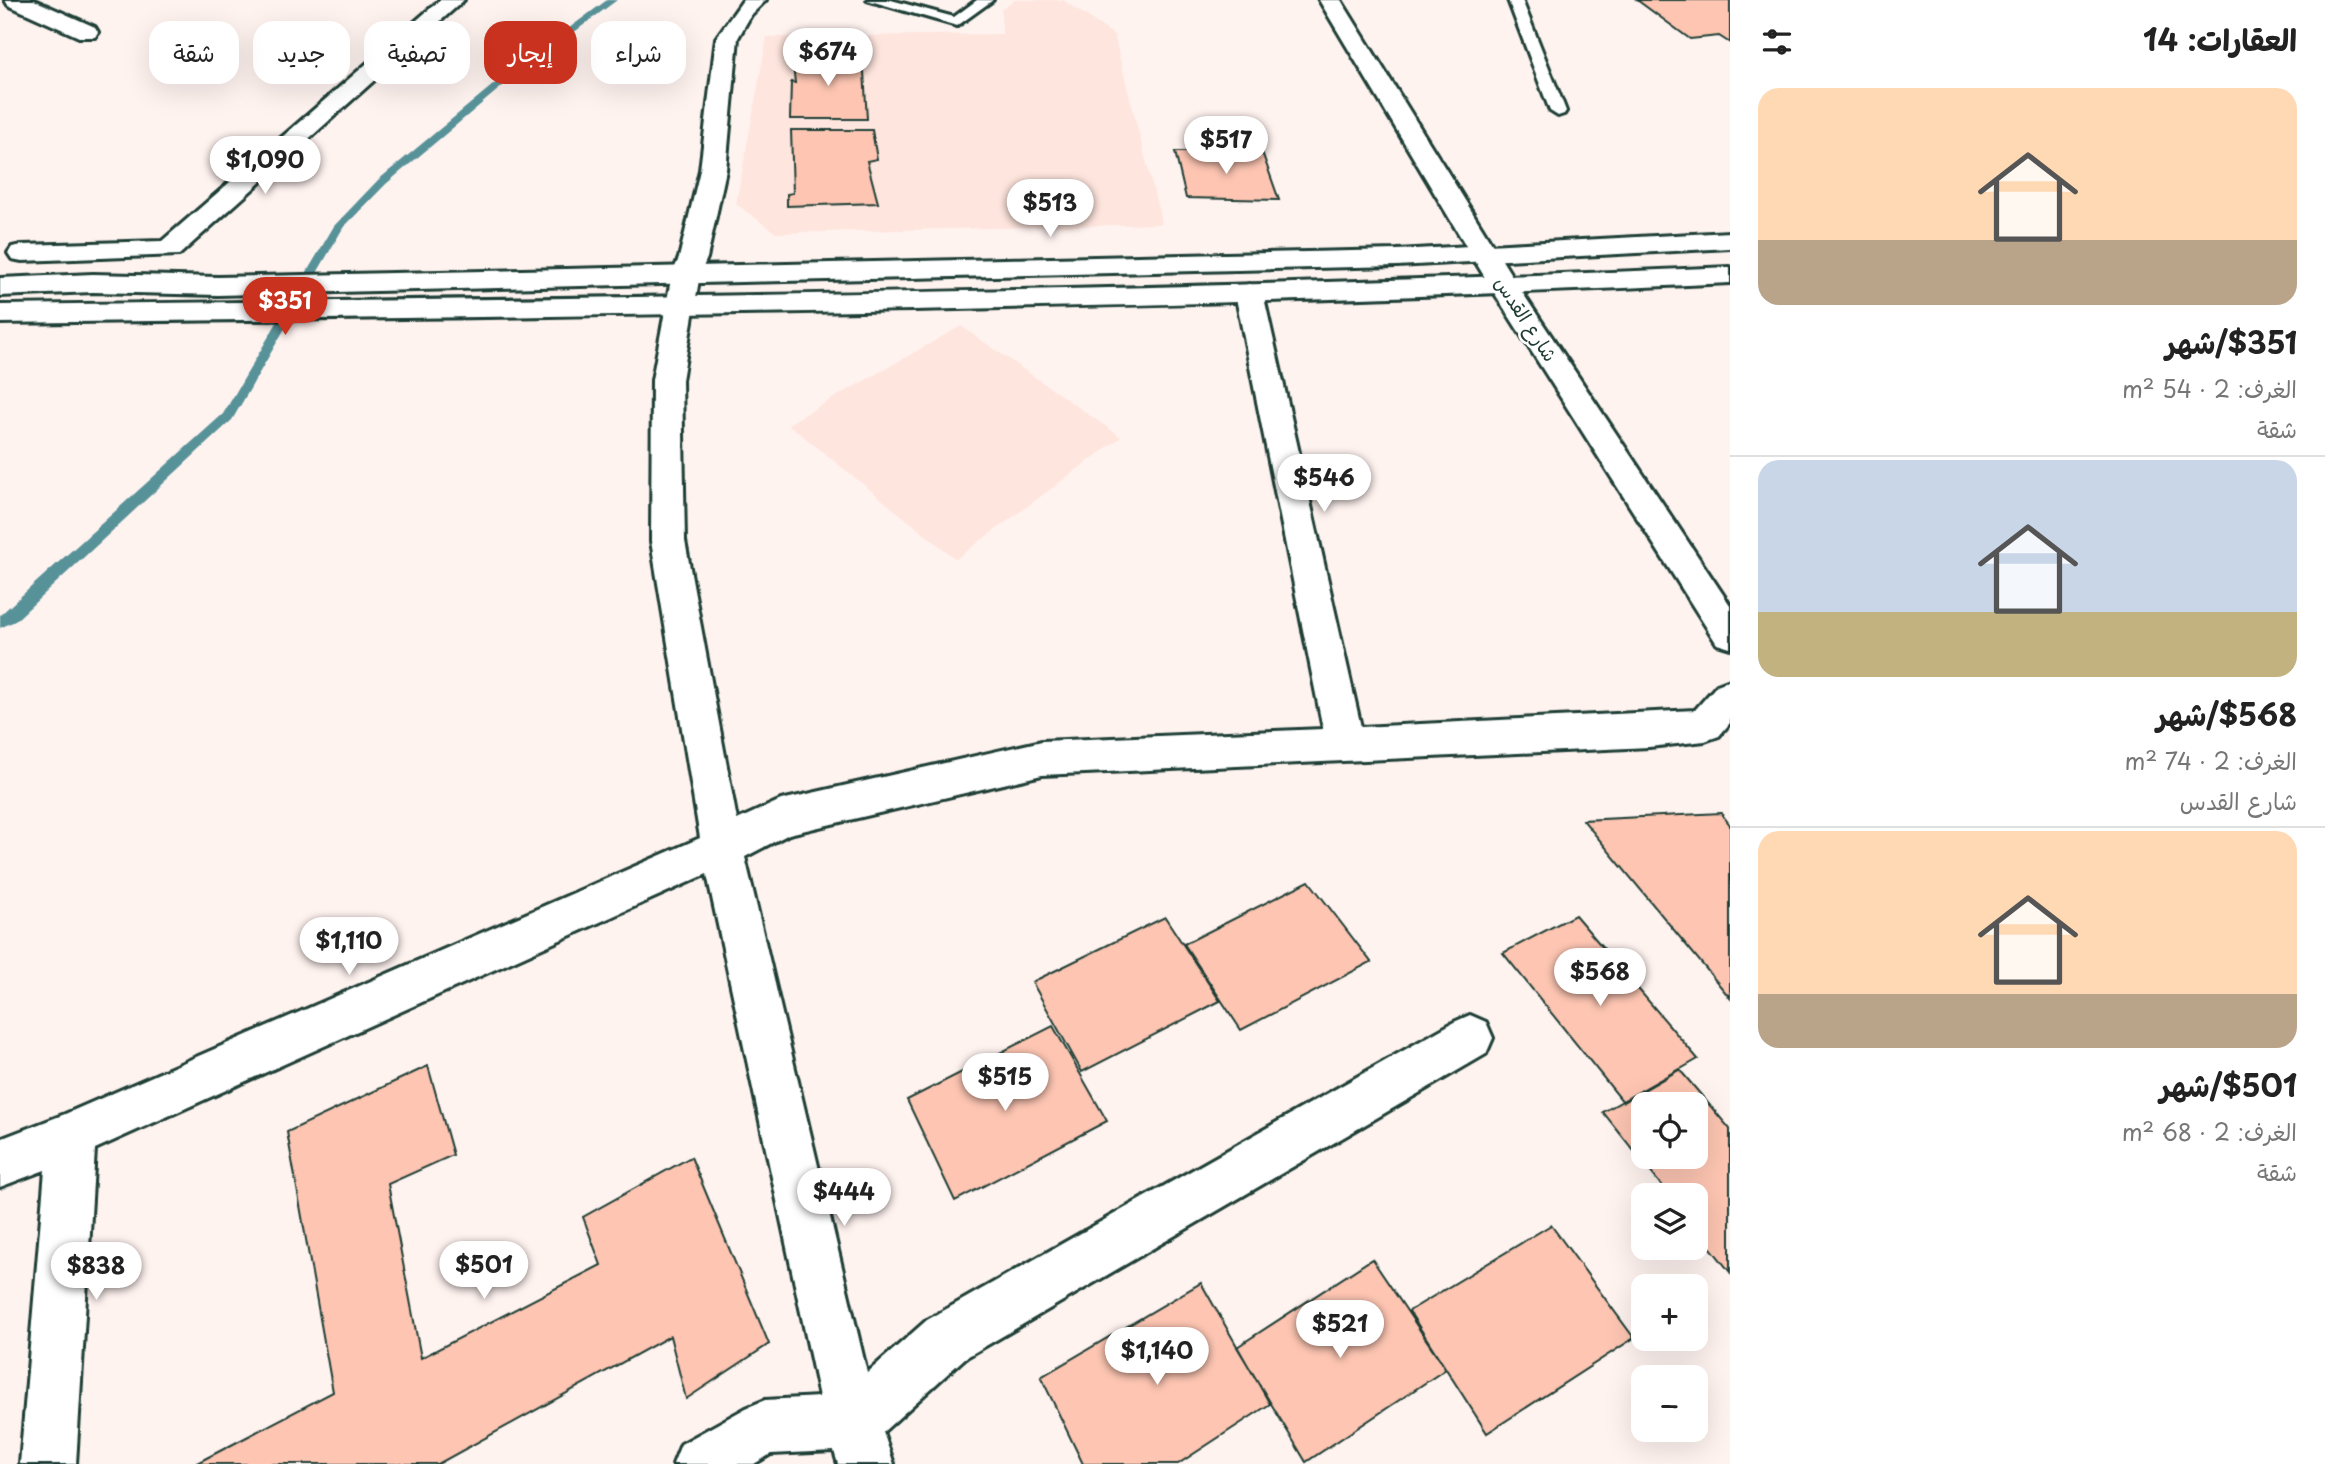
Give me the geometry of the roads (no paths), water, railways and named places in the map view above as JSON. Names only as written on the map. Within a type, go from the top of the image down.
[{"type":"street","points":[[16,0],[86,32]]},
{"type":"street","points":[[43,12],[70,0]]},
{"type":"street","points":[[11,249],[169,249],[453,0]]},
{"type":"street","points":[[755,0],[742,12],[727,38],[713,170],[684,290],[667,380],[668,541],[722,848],[859,1444]]},
{"type":"street","name":"شارع القدس","points":[[1330,0],[1504,286],[1730,634]]},
{"type":"street","points":[[0,314],[373,311],[684,290],[1730,240]]},
{"type":"street","points":[[11,249],[93,283]]},
{"type":"street","points":[[0,287],[93,283],[218,286],[372,282],[684,290],[1249,293],[1504,286],[1730,275]]},
{"type":"street","points":[[1249,293],[1346,746]]},
{"type":"street","points":[[0,1163],[72,1135],[722,848],[781,818],[1042,758],[1649,732],[1705,724],[1730,696]]},
{"type":"street","points":[[859,1444],[946,1339],[1470,1038]]},
{"type":"street","points":[[48,1464],[72,1135]]},
{"type":"street","points":[[701,1464],[765,1427],[859,1444]]},
{"type":"lane","points":[[874,0],[957,22],[986,0]]},
{"type":"lane","points":[[1515,0],[1559,111]]},
{"type":"waterway","points":[[0,622],[10,617],[228,417],[339,226],[382,182],[502,82],[613,0]]}]
